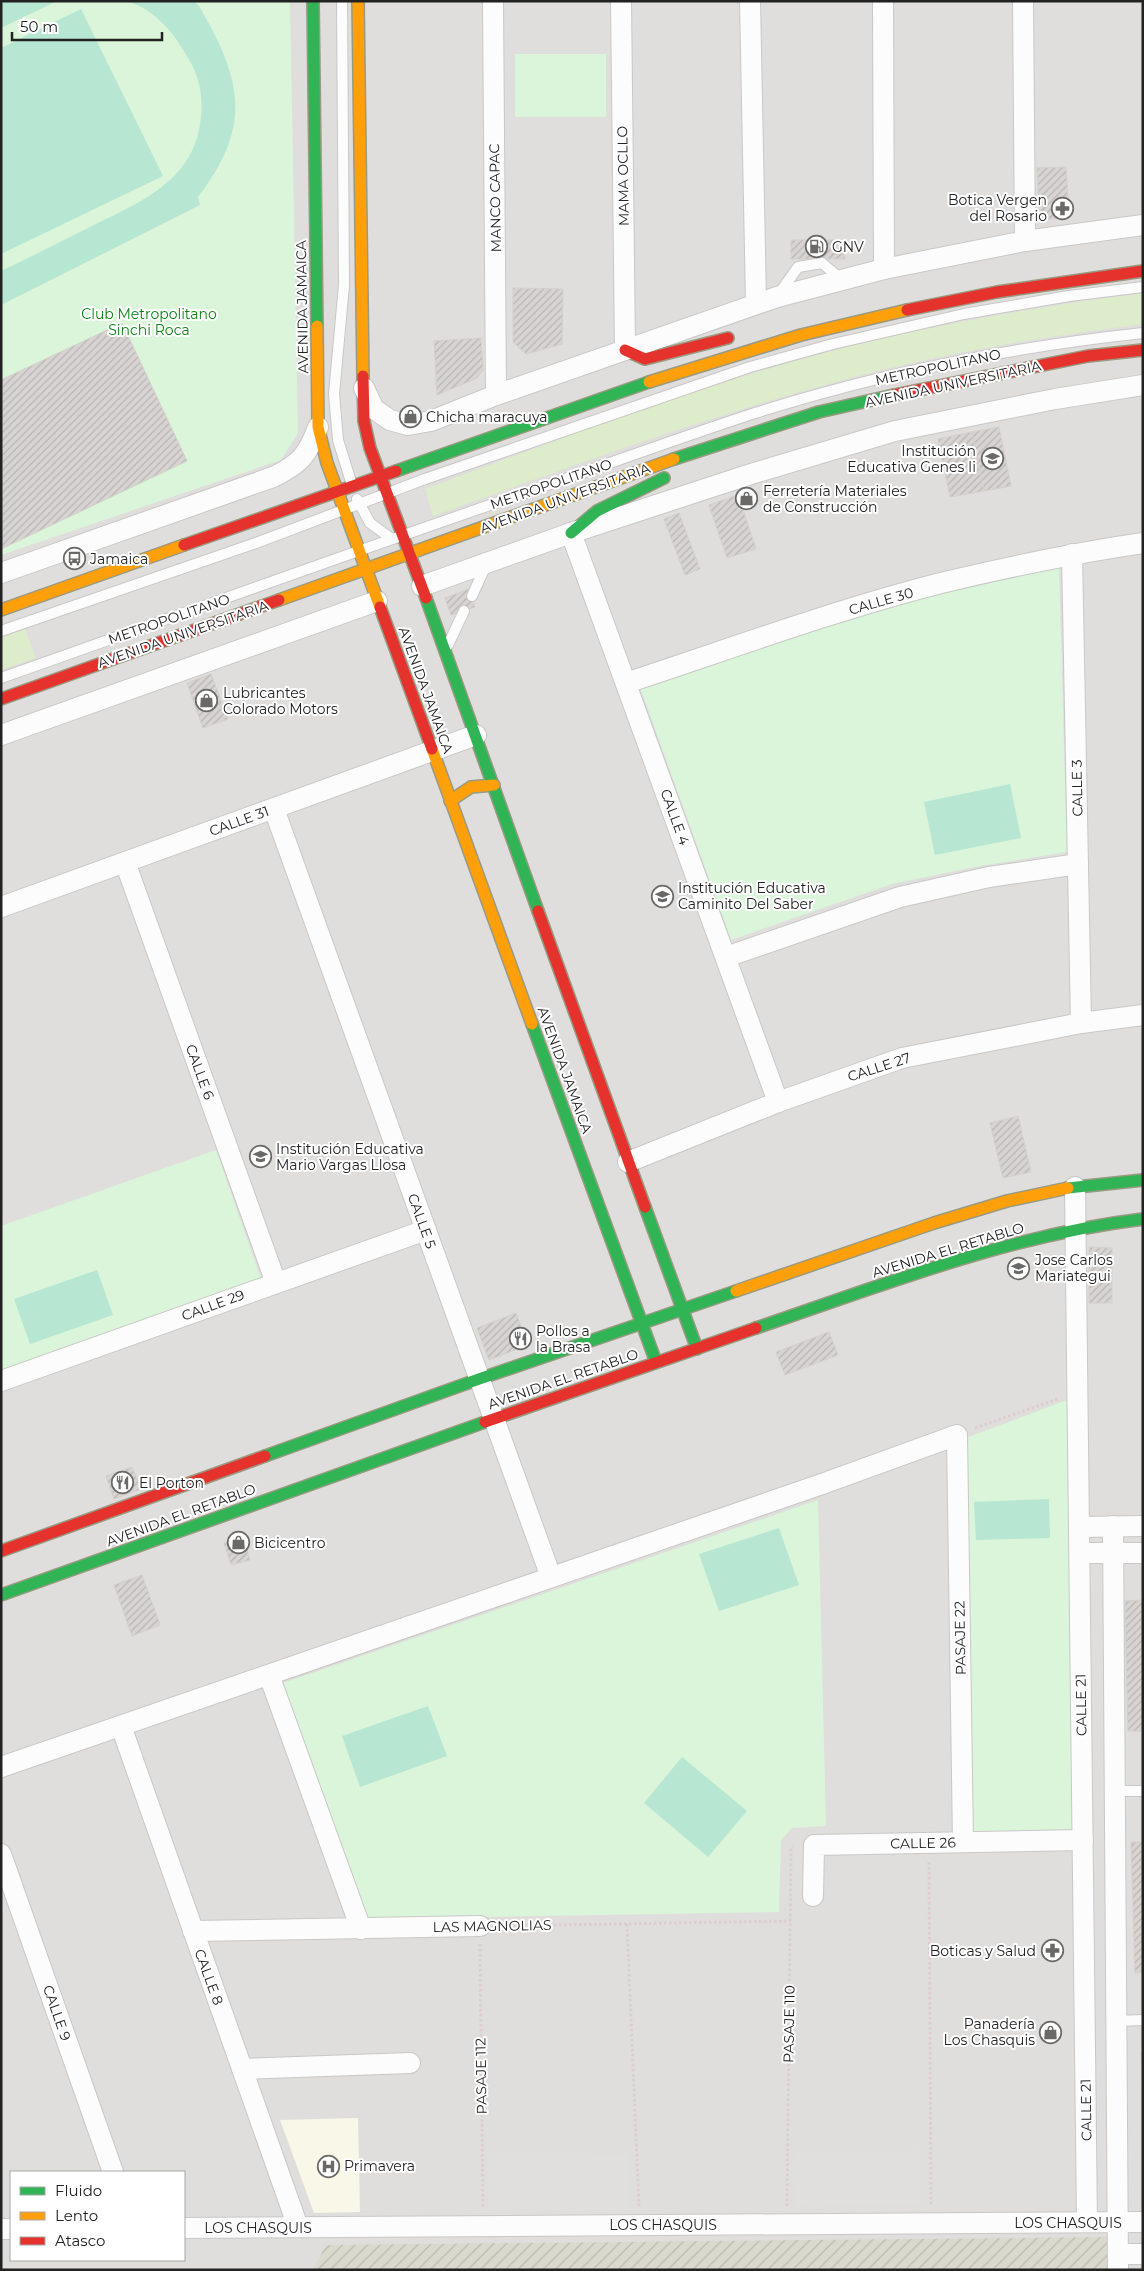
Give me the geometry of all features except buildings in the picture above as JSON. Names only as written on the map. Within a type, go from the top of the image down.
[{"type":"main road","name":"AVENIDA JAMAICA","points":[[314,1],[318,427],[327,463],[656,1362]]},
{"type":"main road","name":"AVENIDA JAMAICA","points":[[358,1],[363,386],[364,421],[370,448],[387,494],[398,537],[410,553],[697,1349]]},
{"type":"main road","points":[[1,610],[632,387],[785,340],[922,306],[1023,288],[1143,270]]},
{"type":"main road","points":[[625,350],[645,359],[732,337],[785,340]]},
{"type":"main road","name":"AVENIDA UNIVERSITARIA","points":[[1,699],[716,444],[819,412],[911,391],[1088,356],[1143,350]]},
{"type":"main road","points":[[571,533],[597,512],[679,471],[716,444]]},
{"type":"main road","points":[[450,801],[471,787],[494,785]]},
{"type":"main road","name":"AVENIDA EL RETABLO","points":[[1,1550],[479,1380],[934,1223],[1007,1201],[1075,1187],[1143,1180]]},
{"type":"main road","name":"AVENIDA EL RETABLO","points":[[1,1595],[656,1362],[937,1266],[1010,1245],[1077,1229],[1143,1219]]},
{"type":"street","name":"MANCO CAPAC","points":[[493,1],[496,395]]},
{"type":"street","name":"MAMA OCLLO","points":[[621,1],[625,350]]},
{"type":"street","points":[[750,1],[756,302]]},
{"type":"street","points":[[883,1],[884,269]]},
{"type":"street","points":[[1023,1],[1025,241]]},
{"type":"street","points":[[363,386],[374,409],[390,420],[408,426],[431,421],[496,395],[641,346],[756,302],[777,296],[884,269],[1025,241],[1143,226]]},
{"type":"street","points":[[422,586],[571,533],[760,471],[895,432],[1055,399],[1143,385]]},
{"type":"street","points":[[1,573],[273,477],[294,467],[310,449],[318,427]]},
{"type":"street","name":"CALLE 4","points":[[571,533],[778,1102]]},
{"type":"street","name":"CALLE 30","points":[[626,683],[852,609],[941,583],[1072,554],[1143,544]]},
{"type":"street","name":"CALLE 3","points":[[1072,554],[1081,1023]]},
{"type":"street","points":[[1,735],[377,601]]},
{"type":"street","name":"CALLE 31","points":[[1,907],[476,735]]},
{"type":"street","name":"CALLE 5","points":[[274,808],[551,1577]]},
{"type":"street","name":"CALLE 6","points":[[125,862],[276,1283]]},
{"type":"street","points":[[726,957],[900,896],[989,877],[1078,864]]},
{"type":"street","name":"CALLE 27","points":[[628,1162],[778,1102],[902,1058],[1081,1023],[1143,1015]]},
{"type":"street","name":"CALLE 21","points":[[1075,1187],[1077,1229],[1087,2222]]},
{"type":"street","name":"CALLE 29","points":[[1,1381],[426,1230]]},
{"type":"street","points":[[1,1767],[822,1484],[957,1434]]},
{"type":"street","name":"PASAJE 22","points":[[957,1434],[963,1842]]},
{"type":"street","points":[[1113,1526],[1118,2262],[1143,2254]]},
{"type":"street","points":[[1079,1527],[1143,1526]]},
{"type":"street","points":[[1080,1553],[1143,1553]]},
{"type":"street","points":[[269,1675],[361,1929]]},
{"type":"street","name":"CALLE 8","points":[[120,1726],[298,2227]]},
{"type":"street","name":"CALLE 26","points":[[814,1845],[1083,1840]]},
{"type":"street","points":[[813,1896],[814,1845]]},
{"type":"street","name":"CALLE 9","points":[[1,1854],[114,2171]]},
{"type":"street","name":"LAS MAGNOLIAS","points":[[193,1931],[480,1926]]},
{"type":"street","points":[[242,2069],[410,2063]]},
{"type":"street","name":"LOS CHASQUIS","points":[[185,2228],[1143,2222]]},
{"type":"lane","points":[[342,1],[344,285],[334,394],[338,440],[352,486],[359,504],[370,523],[398,537]]},
{"type":"lane","points":[[1,631],[663,396],[750,367],[833,344],[964,314],[1069,296],[1143,287]]},
{"type":"lane","name":"METROPOLITANO","points":[[1,678],[755,413],[923,369],[1086,339],[1143,333]]},
{"type":"lane","points":[[472,596],[488,563]]},
{"type":"lane","points":[[446,651],[464,611]]},
{"type":"lane","points":[[1115,1791],[1143,1791]]},
{"type":"lane","points":[[1116,2021],[1143,2020]]},
{"type":"path","points":[[957,1434],[1078,1392]]},
{"type":"path","points":[[929,1843],[931,2224]]},
{"type":"path","name":"PASAJE 110","points":[[787,2224],[791,1848],[814,1845]]},
{"type":"path","name":"LAS MAGNOLIAS","points":[[480,1926],[790,1921]]},
{"type":"path","points":[[627,1924],[640,2225]]},
{"type":"path","name":"PASAJE 112","points":[[480,1926],[483,2226]]},
{"type":"shaded area","points":[[1,1],[1143,1],[1143,2270],[1,2270]]},
{"type":"shaded area","name":"Primavera","points":[[358,2118],[360,2212],[314,2213],[280,2120]]},
{"type":"shaded area","points":[[919,2151],[920,2205],[794,2207],[793,2153]]},
{"type":"shaded area","points":[[489,2152],[629,2154],[630,2210],[489,2211]]},
{"type":"shaded area","points":[[1107,2237],[1107,2270],[313,2270],[326,2245]]},
{"type":"green space","name":"Club Metropolitano Sinchi Roca","points":[[1,1],[290,1],[298,433],[281,460],[1,555]]},
{"type":"green space","points":[[1,1],[57,1],[1,28]]},
{"type":"green space","points":[[126,1],[194,1],[199,6],[214,32],[225,57],[232,80],[235,102],[234,124],[227,147],[216,171],[198,197],[200,205],[1,305],[1,271],[146,198],[177,173],[189,157],[197,138],[202,110],[199,83],[192,65],[180,44],[157,18],[148,11]]},
{"type":"green space","points":[[81,9],[163,176],[1,254],[1,48]]},
{"type":"green space","points":[[515,54],[606,54],[606,117],[515,117]]},
{"type":"green space","points":[[1143,293],[1143,324],[984,348],[890,368],[832,383],[659,436],[433,516],[425,489],[675,398],[828,352],[906,333],[984,318]]},
{"type":"green space","points":[[1059,567],[1067,852],[980,866],[892,884],[731,940],[640,687],[844,621],[950,590]]},
{"type":"green space","points":[[25,629],[36,658],[1,670],[1,638]]},
{"type":"green space","points":[[1010,784],[1021,838],[935,855],[924,802]]},
{"type":"green space","points":[[216,1150],[261,1279],[3,1369],[1,1363],[1,1226]]},
{"type":"green space","points":[[97,1270],[113,1315],[30,1344],[14,1299]]},
{"type":"green space","points":[[1067,1400],[1072,1835],[969,1837],[963,1439]]},
{"type":"green space","points":[[1049,1499],[1050,1538],[976,1540],[974,1502]]},
{"type":"green space","points":[[818,1500],[826,1826],[792,1828],[781,1840],[779,1912],[366,1919],[283,1683]]},
{"type":"green space","points":[[779,1528],[799,1585],[719,1611],[699,1554]]},
{"type":"green space","points":[[428,1706],[447,1756],[360,1787],[342,1736]]},
{"type":"green space","points":[[682,1757],[747,1811],[708,1857],[644,1803]]},
{"type":"traffic: fast","points":[[313,1],[317,326]]},
{"type":"traffic: fast","points":[[396,471],[649,382]]},
{"type":"traffic: fast","points":[[674,459],[819,412],[894,395]]},
{"type":"traffic: fast","points":[[571,533],[597,511],[664,478]]},
{"type":"traffic: fast","points":[[426,598],[538,911]]},
{"type":"traffic: fast","points":[[532,1024],[656,1362]]},
{"type":"traffic: fast","points":[[1068,1188],[1143,1180]]},
{"type":"traffic: fast","points":[[645,1207],[697,1349]]},
{"type":"traffic: fast","points":[[756,1328],[947,1263],[995,1249],[1093,1227],[1143,1219]]},
{"type":"traffic: fast","points":[[265,1456],[479,1379],[736,1291]]},
{"type":"traffic: fast","points":[[1,1595],[485,1422]]},
{"type":"traffic: slow","points":[[358,1],[363,376]]},
{"type":"traffic: slow","points":[[649,382],[801,335],[907,310]]},
{"type":"traffic: slow","points":[[317,326],[318,427],[327,463],[380,607]]},
{"type":"traffic: slow","points":[[279,600],[674,459]]},
{"type":"traffic: slow","points":[[1,610],[184,545]]},
{"type":"traffic: slow","points":[[432,749],[532,1024]]},
{"type":"traffic: slow","points":[[450,801],[471,787],[494,785]]},
{"type":"traffic: slow","points":[[736,1291],[934,1223],[1007,1201],[1068,1188]]},
{"type":"traffic: jam","points":[[907,310],[997,292],[1143,271]]},
{"type":"traffic: jam","points":[[625,350],[645,359],[728,338]]},
{"type":"traffic: jam","points":[[894,395],[1088,356],[1143,350]]},
{"type":"traffic: jam","points":[[363,376],[364,421],[370,448],[426,598]]},
{"type":"traffic: jam","points":[[184,545],[396,471]]},
{"type":"traffic: jam","points":[[1,699],[279,600]]},
{"type":"traffic: jam","points":[[380,607],[432,749]]},
{"type":"traffic: jam","points":[[538,911],[645,1207]]},
{"type":"traffic: jam","points":[[485,1422],[756,1328]]},
{"type":"traffic: jam","points":[[1,1551],[265,1456]]},
{"type":"place","name":"Botica Vergen del Rosario","points":[[1063,208]]},
{"type":"place","name":"GNV","points":[[816,247]]},
{"type":"place","name":"Chicha maracuya","points":[[410,417]]},
{"type":"place","name":"Institución Educativa Genes Ii","points":[[992,459]]},
{"type":"place","name":"Ferretería Materiales de Construcción","points":[[747,499]]},
{"type":"place","name":"Jamaica","points":[[74,559]]},
{"type":"place","name":"Lubricantes Colorado Motors","points":[[207,701]]},
{"type":"place","name":"Institución Educativa Caminito Del Saber","points":[[662,896]]},
{"type":"place","name":"Institución Educativa Mario Vargas Llosa","points":[[260,1157]]},
{"type":"place","name":"Jose Carlos Mariategui","points":[[1019,1268]]},
{"type":"place","name":"Pollos a la Brasa","points":[[520,1339]]},
{"type":"place","name":"El Porton","points":[[123,1483]]},
{"type":"place","name":"Bicicentro","points":[[238,1543]]},
{"type":"place","name":"Boticas y Salud","points":[[1052,1951]]},
{"type":"place","name":"Panadería Los Chasquis","points":[[1051,2032]]},
{"type":"place","name":"Primavera","points":[[328,2166]]}]
